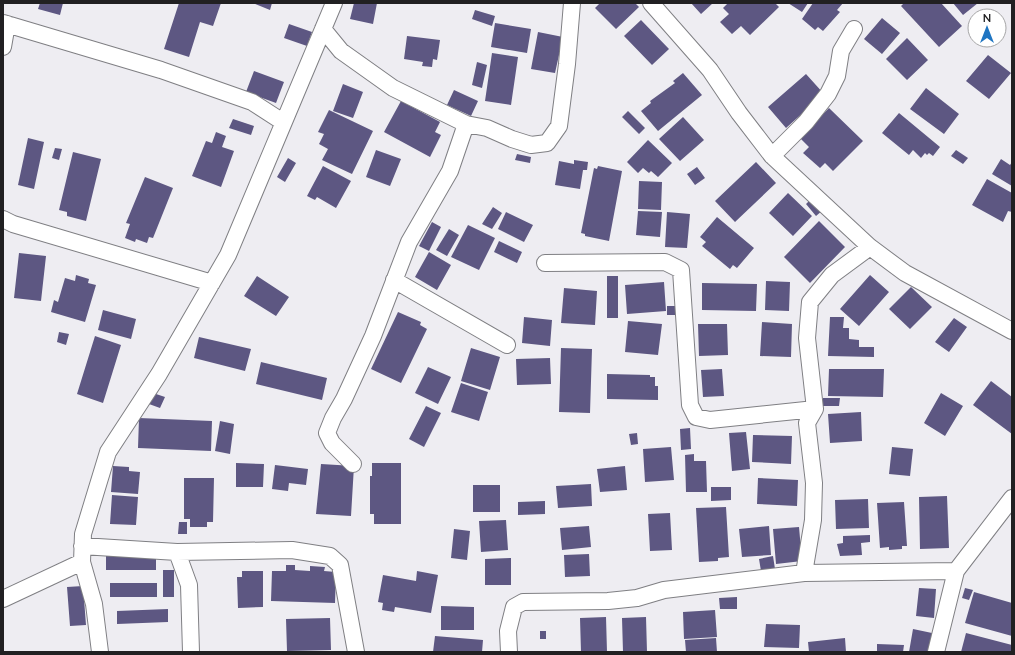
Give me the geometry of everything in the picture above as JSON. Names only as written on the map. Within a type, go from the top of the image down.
[{"type":"street","points":[[100,652],[94,604],[82,562],[82,546],[83,534],[108,452],[158,374],[228,255],[334,3]]},
{"type":"street","points":[[323,29],[342,51],[393,88],[466,124],[487,128],[532,145],[547,143],[559,126],[567,64],[572,3]]},
{"type":"street","points":[[651,3],[710,70],[739,113],[772,156],[870,247],[905,273],[1012,331]]},
{"type":"street","points":[[3,47],[5,23],[176,75],[252,102],[283,122]]},
{"type":"street","points":[[772,156],[806,122],[828,94],[837,76],[841,51],[854,29]]},
{"type":"street","points":[[353,464],[332,443],[327,434],[333,418],[344,399],[373,336],[409,242],[450,171],[466,124]]},
{"type":"street","points":[[3,219],[13,224],[212,283]]},
{"type":"street","points":[[804,573],[813,520],[814,483],[807,423],[815,409],[807,338],[810,302],[832,275],[870,247]]},
{"type":"street","points":[[545,262],[665,262],[681,270],[690,405],[696,417],[710,420],[815,409]]},
{"type":"street","points":[[394,280],[507,345]]},
{"type":"street","points":[[936,652],[956,571],[1012,498]]},
{"type":"street","points":[[82,546],[177,552],[292,550],[330,556],[340,565],[356,652]]},
{"type":"street","points":[[177,552],[189,584],[191,652]]},
{"type":"street","points":[[3,599],[82,562]]},
{"type":"street","points":[[509,652],[508,631],[514,607],[523,602],[608,601],[637,598],[664,590],[804,573],[956,571]]},
{"type":"building","points":[[40,3],[63,3],[60,15],[38,9]]},
{"type":"building","points":[[179,3],[221,3],[213,26],[200,22],[189,57],[164,49]]},
{"type":"building","points":[[253,3],[272,3],[270,10]]},
{"type":"building","points":[[354,3],[377,3],[373,24],[350,19]]},
{"type":"building","points":[[600,3],[635,3],[639,7],[616,29],[595,8]]},
{"type":"building","points":[[691,3],[713,3],[701,14]]},
{"type":"building","points":[[728,3],[775,3],[779,7],[750,35],[741,26],[732,34],[720,22],[729,14],[723,8]]},
{"type":"building","points":[[788,3],[808,3],[802,12]]},
{"type":"building","points":[[813,3],[843,3],[837,10],[840,12],[823,31],[818,27],[815,30],[802,19]]},
{"type":"building","points":[[904,3],[941,3],[962,26],[939,47],[901,6]]},
{"type":"building","points":[[953,3],[978,3],[972,8],[967,8],[967,12],[963,15]]},
{"type":"building","points":[[475,10],[495,16],[492,26],[472,19]]},
{"type":"building","points":[[882,18],[900,33],[882,54],[864,39]]},
{"type":"building","points":[[641,20],[669,49],[652,65],[624,36]]},
{"type":"building","points":[[495,23],[531,29],[527,53],[491,47]]},
{"type":"building","points":[[289,24],[312,32],[307,46],[284,38]]},
{"type":"building","points":[[538,32],[563,37],[555,73],[531,69]]},
{"type":"building","points":[[407,36],[440,40],[437,60],[433,59],[432,67],[422,66],[423,62],[404,59]]},
{"type":"building","points":[[907,38],[928,60],[907,80],[886,59]]},
{"type":"building","points":[[492,53],[518,57],[511,105],[485,101]]},
{"type":"building","points":[[988,55],[1011,73],[989,99],[966,81]]},
{"type":"building","points":[[477,62],[487,65],[482,88],[472,85]]},
{"type":"building","points":[[254,71],[284,82],[276,103],[246,92]]},
{"type":"building","points":[[683,73],[702,95],[658,131],[641,111],[651,103],[650,101],[675,83],[673,81]]},
{"type":"building","points":[[806,74],[824,94],[786,128],[768,107]]},
{"type":"building","points":[[343,84],[363,92],[353,118],[333,111]]},
{"type":"building","points":[[926,88],[959,114],[944,134],[910,109]]},
{"type":"building","points":[[454,90],[478,101],[471,116],[447,105]]},
{"type":"building","points":[[401,101],[440,122],[435,132],[441,135],[430,157],[384,132]]},
{"type":"building","points":[[829,108],[863,141],[833,171],[825,163],[820,168],[803,153],[809,147],[800,138]]},
{"type":"building","points":[[329,110],[373,131],[352,174],[322,160],[328,149],[319,144],[324,134],[318,132]]},
{"type":"building","points":[[628,111],[645,128],[639,134],[622,117]]},
{"type":"building","points":[[899,113],[940,147],[933,156],[929,153],[927,155],[925,153],[921,158],[913,150],[909,155],[882,133]]},
{"type":"building","points":[[683,117],[704,140],[680,161],[659,139]]},
{"type":"building","points":[[233,119],[254,126],[251,135],[229,128]]},
{"type":"building","points":[[216,132],[226,136],[222,147],[234,151],[221,187],[192,176],[206,141],[212,143]]},
{"type":"building","points":[[28,138],[44,142],[34,189],[18,185]]},
{"type":"building","points":[[648,140],[672,163],[658,177],[651,171],[649,173],[643,168],[638,173],[627,162]]},
{"type":"building","points":[[55,148],[62,149],[59,160],[52,158]]},
{"type":"building","points":[[376,150],[401,159],[390,186],[366,177]]},
{"type":"building","points":[[956,150],[968,158],[963,164],[951,156]]},
{"type":"building","points":[[73,152],[101,159],[86,221],[67,216],[67,212],[59,210]]},
{"type":"building","points":[[517,154],[531,157],[530,163],[515,160]]},
{"type":"building","points":[[288,158],[296,163],[285,182],[277,177]]},
{"type":"building","points":[[1001,159],[1010,165],[1012,162],[1012,186],[992,174]]},
{"type":"building","points":[[574,160],[588,162],[587,170],[583,170],[580,189],[555,185],[559,161],[574,164]]},
{"type":"building","points":[[756,162],[776,183],[735,222],[715,201]]},
{"type":"building","points":[[323,166],[351,181],[336,208],[317,197],[315,200],[307,196]]},
{"type":"building","points":[[598,166],[622,171],[609,241],[585,236],[585,234],[581,233],[594,168],[597,169]]},
{"type":"building","points":[[697,167],[705,178],[695,185],[687,174]]},
{"type":"building","points":[[145,177],[173,188],[153,238],[149,237],[147,243],[136,239],[135,242],[125,238],[130,224],[126,223]]},
{"type":"building","points":[[987,179],[1012,193],[1012,212],[1008,211],[1003,222],[972,205]]},
{"type":"building","points":[[639,181],[662,182],[661,210],[638,209]]},
{"type":"building","points":[[788,193],[812,216],[793,236],[769,213]]},
{"type":"building","points":[[812,198],[823,210],[816,216],[806,204]]},
{"type":"building","points":[[493,207],[502,213],[492,229],[482,224]]},
{"type":"building","points":[[638,211],[662,212],[660,237],[636,235]]},
{"type":"building","points":[[506,212],[533,225],[524,242],[498,229]]},
{"type":"building","points":[[667,212],[690,214],[687,248],[665,247]]},
{"type":"building","points":[[717,217],[754,248],[737,268],[733,265],[730,269],[702,246],[706,242],[700,237]]},
{"type":"building","points":[[819,221],[845,247],[810,283],[784,257]]},
{"type":"building","points":[[432,222],[441,227],[429,251],[419,246]]},
{"type":"building","points":[[468,225],[495,238],[479,270],[451,257]]},
{"type":"building","points":[[449,229],[459,235],[447,256],[436,250]]},
{"type":"building","points":[[499,241],[522,252],[517,263],[494,252]]},
{"type":"building","points":[[429,252],[451,265],[437,290],[415,277]]},
{"type":"building","points":[[19,253],[46,256],[41,301],[14,298]]},
{"type":"building","points":[[76,275],[89,279],[88,283],[96,285],[85,322],[51,312],[54,300],[58,302],[65,278],[75,281]]},
{"type":"building","points":[[870,275],[889,292],[859,326],[840,309]]},
{"type":"building","points":[[257,276],[289,297],[276,316],[244,296]]},
{"type":"building","points":[[607,276],[618,276],[618,318],[607,318]]},
{"type":"building","points":[[766,281],[790,282],[789,311],[765,310]]},
{"type":"building","points":[[664,282],[666,311],[627,314],[625,285]]},
{"type":"building","points":[[702,283],[757,284],[756,311],[702,310]]},
{"type":"building","points":[[911,287],[932,307],[910,329],[889,309]]},
{"type":"building","points":[[564,288],[597,291],[595,325],[561,323]]},
{"type":"building","points":[[667,306],[677,306],[676,315],[667,315]]},
{"type":"building","points":[[103,310],[136,319],[131,339],[98,330]]},
{"type":"building","points":[[398,312],[421,322],[420,325],[427,329],[401,383],[371,369]]},
{"type":"building","points":[[524,317],[552,320],[550,346],[522,343]]},
{"type":"building","points":[[830,317],[844,317],[843,328],[849,328],[849,339],[859,340],[859,347],[874,347],[874,357],[828,356]]},
{"type":"building","points":[[954,318],[967,327],[949,352],[935,342]]},
{"type":"building","points":[[628,321],[662,324],[658,355],[625,352]]},
{"type":"building","points":[[762,322],[792,324],[791,357],[760,356]]},
{"type":"building","points":[[698,324],[727,324],[728,355],[699,356]]},
{"type":"building","points":[[59,332],[69,334],[66,345],[57,342]]},
{"type":"building","points":[[95,336],[121,345],[103,403],[77,394]]},
{"type":"building","points":[[199,337],[251,349],[245,371],[194,358]]},
{"type":"building","points":[[471,348],[500,357],[490,390],[461,381]]},
{"type":"building","points":[[561,348],[592,349],[590,413],[559,412]]},
{"type":"building","points":[[550,358],[551,384],[517,385],[516,359]]},
{"type":"building","points":[[261,362],[327,378],[322,400],[256,384]]},
{"type":"building","points":[[428,367],[451,377],[438,404],[415,393]]},
{"type":"building","points":[[722,369],[724,396],[703,397],[701,370]]},
{"type":"building","points":[[829,369],[884,369],[883,397],[828,396]]},
{"type":"building","points":[[607,374],[650,375],[650,377],[655,377],[655,386],[658,386],[658,400],[607,399]]},
{"type":"building","points":[[991,381],[1012,397],[1012,434],[973,405]]},
{"type":"building","points":[[461,383],[488,392],[479,421],[451,412]]},
{"type":"building","points":[[153,393],[165,397],[160,408],[149,404]]},
{"type":"building","points":[[941,393],[963,406],[945,436],[924,423]]},
{"type":"building","points":[[823,398],[840,398],[839,406],[822,406]]},
{"type":"building","points":[[426,406],[441,413],[424,447],[409,439]]},
{"type":"building","points":[[861,412],[862,441],[830,443],[828,414]]},
{"type":"building","points":[[139,418],[212,421],[211,451],[138,448]]},
{"type":"building","points":[[220,421],[234,424],[230,454],[215,451]]},
{"type":"building","points":[[690,428],[691,449],[681,450],[680,429]]},
{"type":"building","points":[[746,432],[750,469],[732,471],[729,433]]},
{"type":"building","points":[[637,433],[638,444],[631,445],[629,434]]},
{"type":"building","points":[[753,435],[792,436],[791,464],[752,462]]},
{"type":"building","points":[[671,447],[674,480],[645,482],[643,449]]},
{"type":"building","points":[[892,447],[913,449],[910,476],[889,474]]},
{"type":"building","points":[[694,454],[694,461],[706,461],[707,492],[686,492],[685,455]]},
{"type":"building","points":[[236,463],[264,464],[263,487],[236,487]]},
{"type":"building","points":[[372,463],[401,463],[401,524],[374,524],[374,514],[370,514],[370,476],[372,476]]},
{"type":"building","points":[[321,464],[354,466],[351,516],[316,514]]},
{"type":"building","points":[[275,465],[308,469],[306,485],[289,483],[288,491],[272,489]]},
{"type":"building","points":[[113,466],[129,467],[129,471],[140,472],[138,494],[111,492]]},
{"type":"building","points":[[625,466],[627,490],[600,492],[597,469]]},
{"type":"building","points":[[184,478],[214,478],[213,522],[207,522],[207,527],[190,527],[190,519],[184,519]]},
{"type":"building","points":[[758,478],[798,480],[797,506],[757,504]]},
{"type":"building","points":[[591,484],[592,506],[558,508],[556,486]]},
{"type":"building","points":[[473,485],[500,485],[500,512],[473,512]]},
{"type":"building","points":[[711,487],[731,487],[731,500],[711,501]]},
{"type":"building","points":[[112,495],[138,497],[136,525],[110,524]]},
{"type":"building","points":[[947,496],[949,548],[920,549],[919,497]]},
{"type":"building","points":[[868,499],[869,528],[836,529],[835,500]]},
{"type":"building","points":[[545,501],[545,514],[518,515],[518,502]]},
{"type":"building","points":[[904,502],[907,546],[902,546],[902,549],[889,550],[889,547],[880,548],[877,503]]},
{"type":"building","points":[[726,507],[729,557],[718,558],[718,561],[699,562],[696,508]]},
{"type":"building","points":[[670,513],[672,550],[650,551],[648,514]]},
{"type":"building","points":[[506,520],[508,550],[481,552],[479,521]]},
{"type":"building","points":[[179,522],[187,522],[187,534],[178,534]]},
{"type":"building","points":[[589,526],[591,547],[562,550],[560,528]]},
{"type":"building","points":[[769,526],[771,555],[742,557],[739,529]]},
{"type":"building","points":[[799,527],[802,561],[776,564],[773,529]]},
{"type":"building","points":[[454,529],[470,531],[467,560],[451,558]]},
{"type":"building","points":[[870,535],[870,542],[861,543],[862,555],[840,556],[837,544],[843,543],[843,536]]},
{"type":"building","points":[[589,554],[590,576],[565,577],[564,555]]},
{"type":"building","points":[[106,555],[156,555],[156,570],[106,570]]},
{"type":"building","points":[[773,556],[775,569],[761,571],[759,559]]},
{"type":"building","points":[[511,558],[511,585],[485,585],[485,559]]},
{"type":"building","points":[[286,565],[295,565],[295,570],[310,571],[310,566],[325,567],[324,571],[336,572],[335,603],[271,601],[272,571],[286,571]]},
{"type":"building","points":[[163,570],[174,570],[174,597],[163,597]]},
{"type":"building","points":[[242,571],[263,571],[263,607],[238,608],[237,577],[242,577]]},
{"type":"building","points":[[417,571],[438,575],[431,613],[395,607],[394,612],[382,610],[383,603],[378,602],[383,575],[416,581]]},
{"type":"building","points":[[110,583],[157,583],[157,597],[110,597]]},
{"type":"building","points":[[83,586],[86,625],[70,626],[67,587]]},
{"type":"building","points":[[919,588],[936,589],[934,618],[916,616]]},
{"type":"building","points":[[965,588],[973,590],[969,600],[962,598]]},
{"type":"building","points":[[974,592],[1012,603],[1012,636],[965,623]]},
{"type":"building","points":[[737,597],[737,609],[720,609],[719,598]]},
{"type":"building","points":[[441,606],[474,607],[474,630],[441,630]]},
{"type":"building","points":[[168,609],[168,622],[117,624],[117,611]]},
{"type":"building","points":[[715,610],[717,637],[684,639],[683,612]]},
{"type":"building","points":[[606,617],[607,652],[581,652],[580,618]]},
{"type":"building","points":[[646,617],[647,652],[623,652],[622,618]]},
{"type":"building","points":[[330,618],[331,650],[287,651],[286,619]]},
{"type":"building","points":[[766,624],[800,625],[799,648],[764,647]]},
{"type":"building","points":[[913,629],[932,633],[929,652],[909,652]]},
{"type":"building","points":[[540,631],[546,631],[546,639],[540,639]]},
{"type":"building","points":[[966,633],[1012,645],[1012,652],[961,652]]},
{"type":"building","points":[[435,636],[483,640],[482,652],[433,652]]},
{"type":"building","points":[[716,638],[717,652],[686,652],[685,640]]},
{"type":"building","points":[[845,638],[846,652],[809,652],[808,642]]},
{"type":"building","points":[[877,644],[904,645],[903,652],[877,652]]}]
